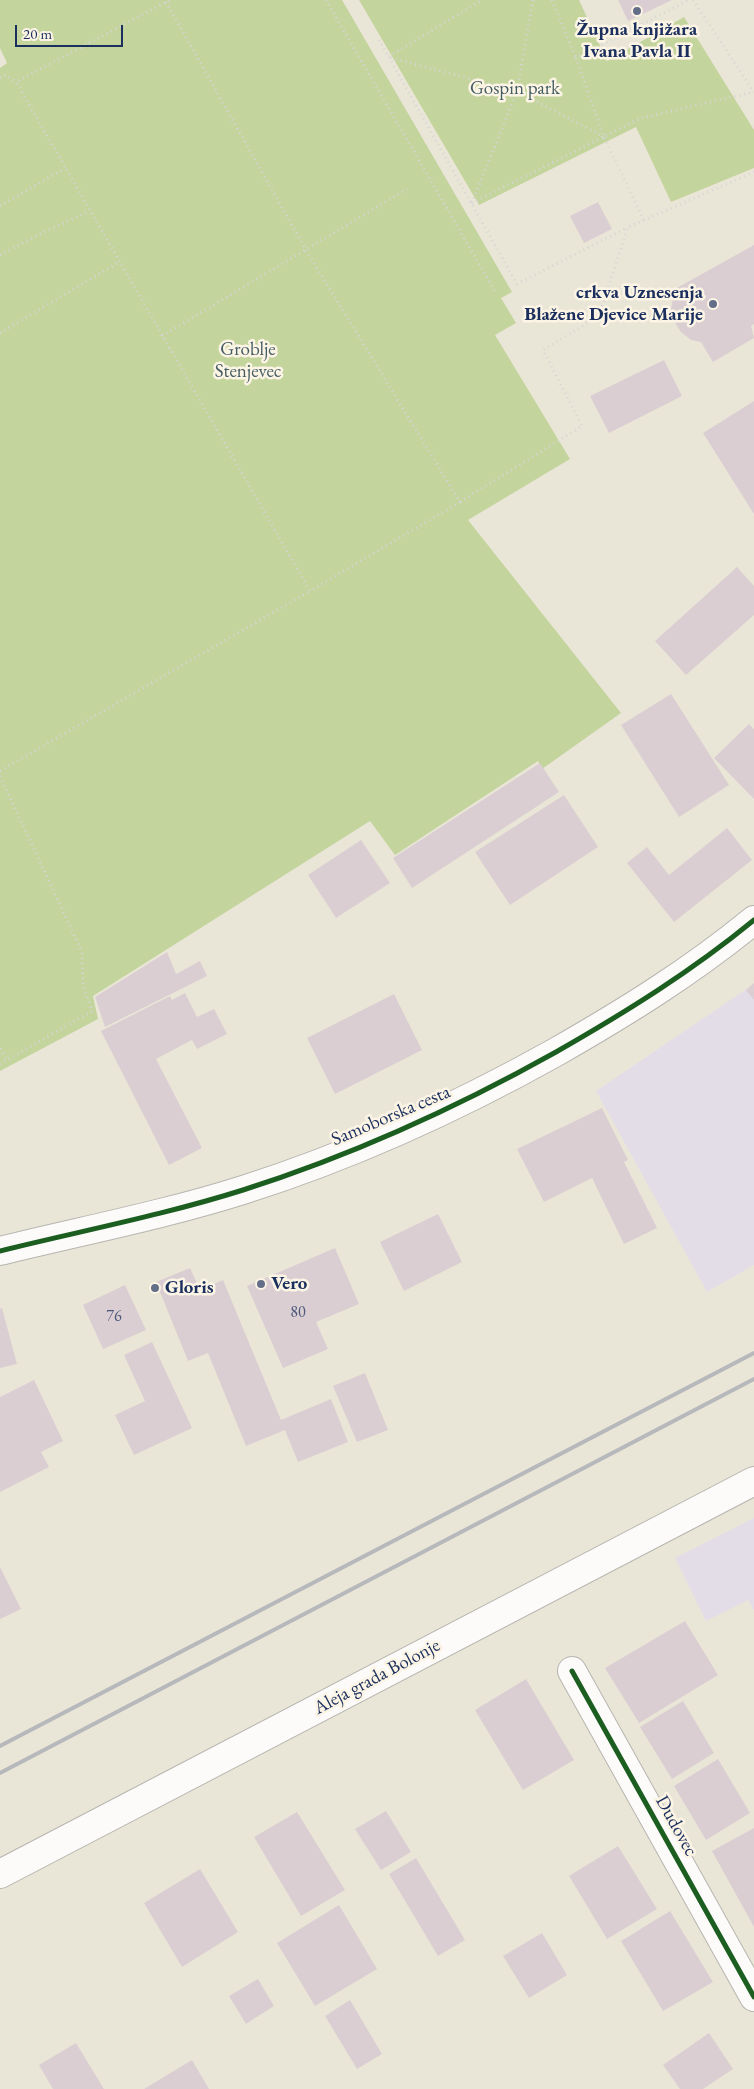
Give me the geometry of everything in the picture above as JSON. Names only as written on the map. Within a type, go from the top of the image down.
[{"type":"street","name":"Samoborska cesta","points":[[0,1251],[243,1190],[364,1147],[452,1108],[625,1013],[717,950],[754,920]]},
{"type":"street","name":"Aleja grada Bolonje","points":[[0,1874],[754,1481]]},
{"type":"street","name":"Dudovec","points":[[572,1671],[750,1980]]},
{"type":"path","points":[[326,0],[496,293]]},
{"type":"path","points":[[388,56],[482,0]]},
{"type":"path","points":[[472,204],[517,91],[532,0]]},
{"type":"path","points":[[552,0],[576,58],[604,137],[644,220]]},
{"type":"path","points":[[576,58],[689,0]]},
{"type":"path","points":[[472,204],[642,118],[754,92],[693,0]]},
{"type":"path","points":[[16,82],[168,1],[306,250],[460,502]]},
{"type":"path","points":[[379,40],[517,284],[628,227],[754,172]]},
{"type":"path","points":[[388,56],[517,91],[604,137]]},
{"type":"path","points":[[0,78],[6,75],[16,82],[310,591]]},
{"type":"path","points":[[0,206],[65,168]]},
{"type":"path","points":[[162,336],[407,189]]},
{"type":"path","points":[[0,255],[90,211]]},
{"type":"path","points":[[0,771],[310,591],[460,502],[582,426],[544,350],[599,316],[628,227]]},
{"type":"path","points":[[0,333],[119,262]]},
{"type":"path","points":[[0,776],[82,952],[84,985],[92,1011],[0,1064]]},
{"type":"path","points":[[0,1047],[7,1060]]},
{"type":"shaded area","points":[[754,984],[754,1265],[707,1292],[596,1091]]},
{"type":"shaded area","points":[[754,1518],[754,1610],[748,1600],[706,1621],[675,1558]]},
{"type":"green space","name":"Groblje Stenjevec","points":[[0,0],[342,0],[512,292],[501,298],[516,323],[495,335],[570,459],[468,520],[621,713],[542,769],[538,761],[395,855],[370,821],[93,996],[98,1019],[0,1071],[0,68],[7,63],[0,48]]},
{"type":"green space","name":"Gospin park","points":[[359,0],[579,0],[607,61],[684,17],[754,130],[754,168],[671,202],[636,127],[479,205]]},
{"type":"building","name":"Župna knjižara Ivana Pavla II","points":[[618,0],[672,0],[628,21]]},
{"type":"building","points":[[598,202],[612,229],[584,243],[570,216]]},
{"type":"building","name":"crkva Uznesenja Blažene Djevice Marije","points":[[754,245],[754,324],[751,326],[754,338],[713,362],[701,342],[691,340],[681,332],[674,321],[671,309],[675,289]]},
{"type":"building","points":[[664,360],[682,396],[609,433],[590,396]]},
{"type":"building","points":[[754,401],[754,514],[703,433]]},
{"type":"building","points":[[737,567],[754,586],[754,615],[686,675],[655,641]]},
{"type":"building","points":[[671,694],[729,785],[679,817],[621,725]]},
{"type":"building","points":[[749,724],[754,729],[754,799],[714,758]]},
{"type":"building","points":[[540,763],[559,792],[412,888],[393,858]]},
{"type":"building","points":[[564,795],[598,847],[510,905],[475,852]]},
{"type":"building","points":[[727,828],[752,860],[674,922],[627,863],[647,847],[669,875]]},
{"type":"building","points":[[361,840],[390,883],[336,918],[308,875]]},
{"type":"building","points":[[167,952],[176,974],[200,961],[207,976],[105,1027],[95,997]]},
{"type":"building","points":[[754,983],[754,1000],[746,990]]},
{"type":"building","points":[[185,993],[197,1017],[214,1009],[227,1034],[197,1049],[192,1040],[156,1059],[202,1148],[169,1165],[101,1031],[170,996],[172,1000]]},
{"type":"building","points":[[394,994],[422,1050],[335,1094],[307,1038]]},
{"type":"building","points":[[602,1108],[628,1160],[624,1162],[657,1228],[624,1244],[592,1178],[544,1202],[517,1149]]},
{"type":"building","points":[[438,1214],[462,1262],[404,1291],[380,1242]]},
{"type":"building","points":[[335,1248],[359,1304],[316,1322],[328,1349],[283,1368],[247,1286]]},
{"type":"building","points":[[190,1268],[200,1290],[223,1280],[281,1420],[331,1399],[348,1442],[298,1462],[285,1430],[246,1446],[208,1353],[188,1361],[156,1282]]},
{"type":"building","points":[[125,1285],[146,1330],[103,1349],[83,1305]]},
{"type":"building","points":[[2,1308],[17,1364],[0,1368],[0,1309]]},
{"type":"building","points":[[152,1342],[192,1428],[134,1455],[115,1415],[145,1401],[124,1355]]},
{"type":"building","points":[[365,1373],[388,1430],[357,1442],[333,1386]]},
{"type":"building","points":[[34,1380],[63,1441],[41,1452],[49,1467],[0,1492],[0,1397]]},
{"type":"building","points":[[0,1567],[21,1609],[0,1619]]},
{"type":"building","points":[[685,1621],[718,1675],[639,1723],[605,1668]]},
{"type":"building","points":[[526,1679],[574,1760],[523,1790],[475,1710]]},
{"type":"building","points":[[683,1701],[714,1753],[672,1779],[640,1727]]},
{"type":"building","points":[[718,1759],[750,1813],[706,1840],[674,1786]]},
{"type":"building","points":[[386,1811],[411,1852],[381,1870],[355,1829]]},
{"type":"building","points":[[297,1812],[345,1890],[301,1916],[254,1837]]},
{"type":"building","points":[[754,1828],[754,1927],[712,1851]]},
{"type":"building","points":[[618,1846],[657,1909],[607,1939],[569,1876]]},
{"type":"building","points":[[416,1858],[465,1940],[438,1956],[389,1874]]},
{"type":"building","points":[[200,1869],[238,1932],[182,1967],[144,1903]]},
{"type":"building","points":[[339,1905],[377,1969],[315,2006],[277,1943]]},
{"type":"building","points":[[670,1911],[713,1982],[663,2011],[621,1941]]},
{"type":"building","points":[[542,1933],[567,1975],[529,1998],[503,1956]]},
{"type":"building","points":[[258,1979],[274,2006],[246,2024],[229,1996]]},
{"type":"building","points":[[350,2000],[382,2054],[357,2069],[325,2016]]},
{"type":"building","points":[[709,2033],[733,2069],[703,2089],[680,2089],[663,2065]]},
{"type":"building","points":[[76,2043],[104,2089],[53,2089],[39,2065]]},
{"type":"building","points":[[192,2060],[209,2089],[144,2089]]},
{"type":"railway","points":[[0,1746],[754,1353]]},
{"type":"railway","points":[[0,1773],[754,1379]]},
{"type":"cycle path","points":[[0,1251],[153,1215],[243,1190],[324,1162],[403,1129],[518,1073],[608,1022],[683,974],[754,920]]},
{"type":"cycle path","points":[[572,1671],[754,1997]]},
{"type":"place","name":"Župna knjižara Ivana Pavla II","points":[[637,11]]},
{"type":"place","name":"crkva Uznesenja Blažene Djevice Marije","points":[[713,304]]},
{"type":"place","name":"Vero","points":[[261,1284]]},
{"type":"place","name":"Gloris","points":[[155,1288]]}]
